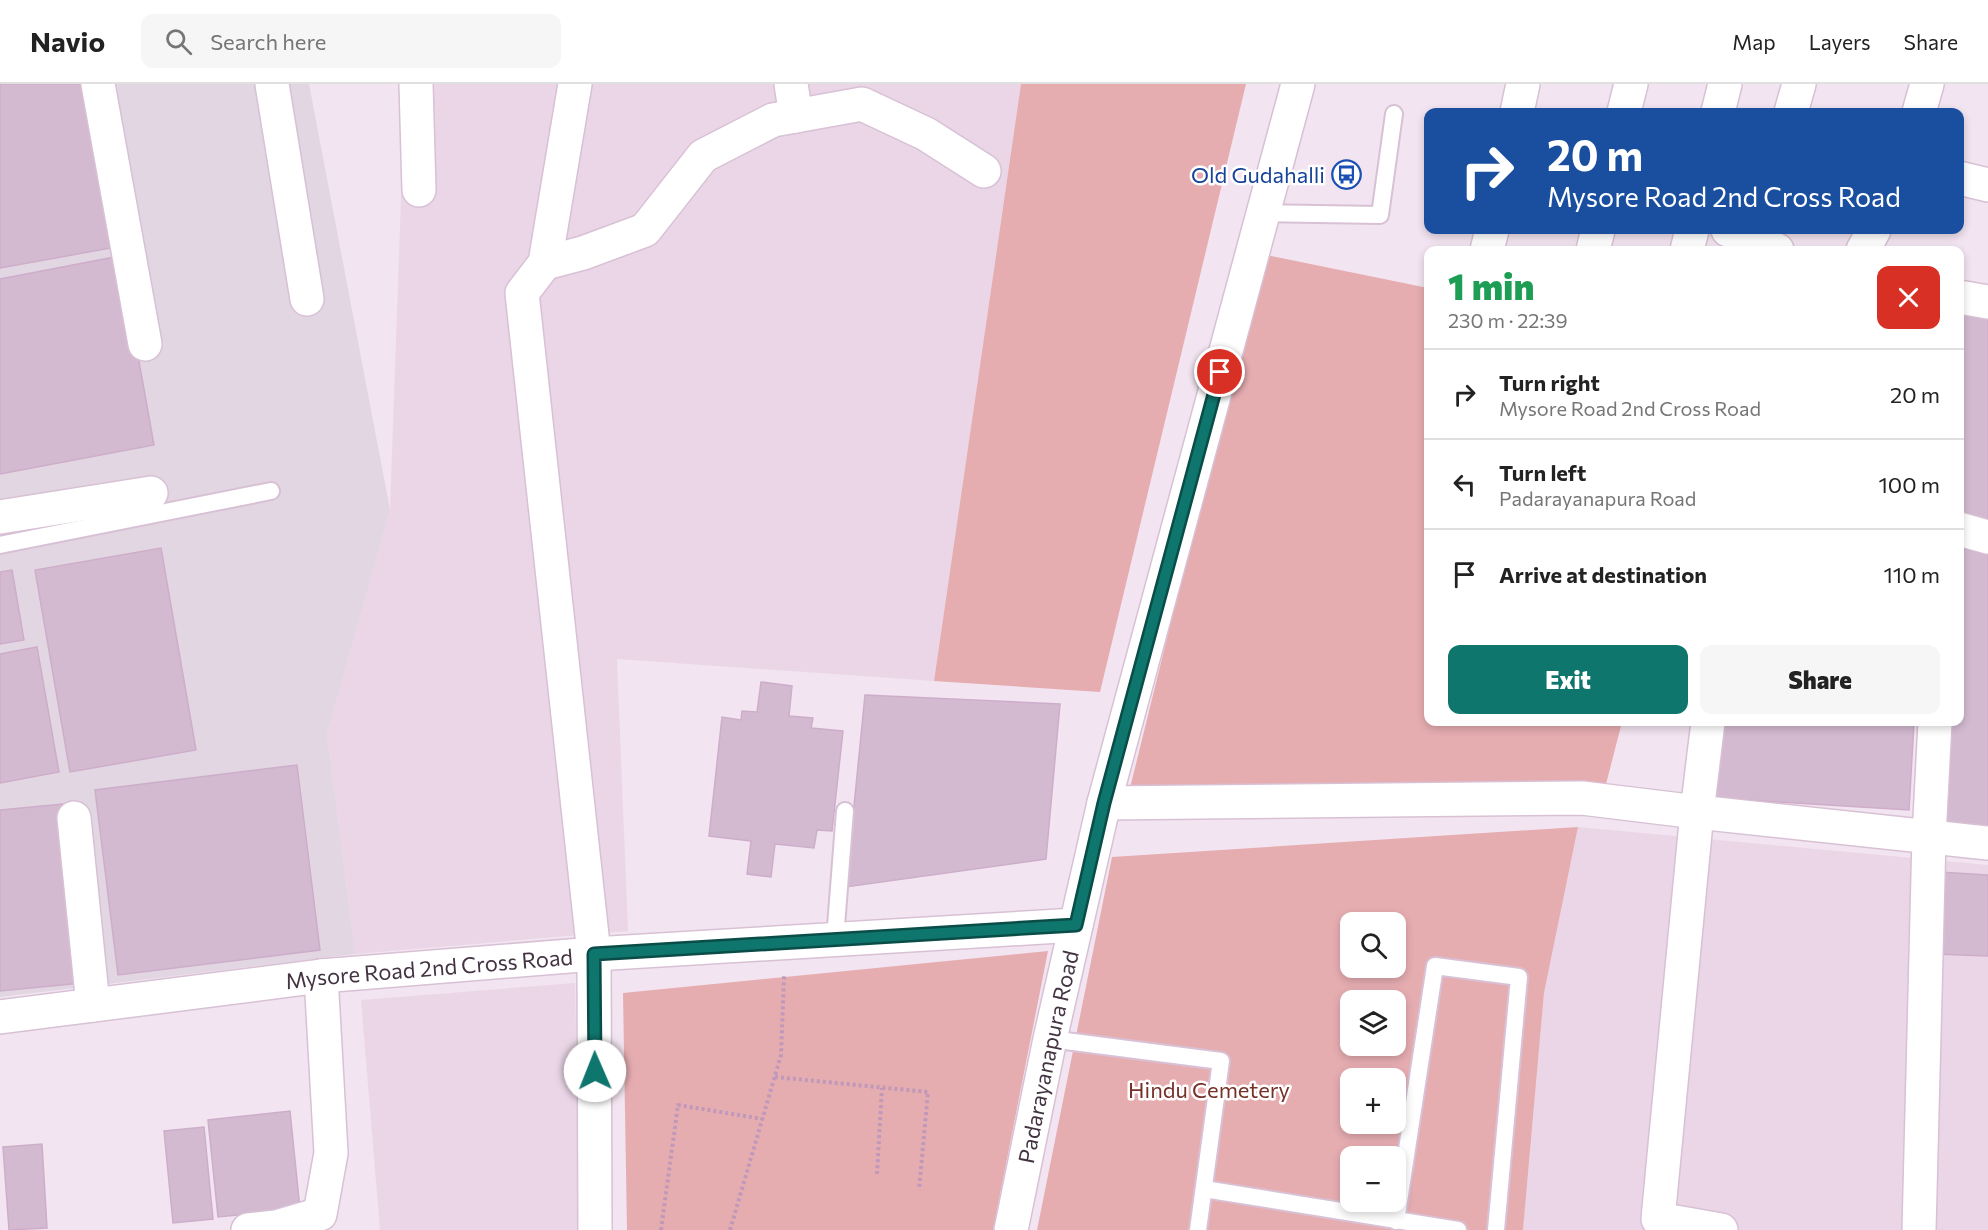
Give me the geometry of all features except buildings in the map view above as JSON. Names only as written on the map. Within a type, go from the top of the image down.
[{"type":"street","points":[[98,84],[145,344]]},
{"type":"street","points":[[272,84],[307,299]]},
{"type":"street","points":[[416,84],[419,190]]},
{"type":"street","points":[[575,84],[545,263],[522,293],[594,954],[595,1230]]},
{"type":"street","points":[[791,84],[796,116]]},
{"type":"street","name":"Padarayanapura Road","points":[[1011,1230],[1050,1039],[1104,803],[1298,84]]},
{"type":"street","points":[[1518,108],[1523,84]]},
{"type":"street","points":[[1625,108],[1631,84]]},
{"type":"street","points":[[1719,108],[1725,84]]},
{"type":"street","points":[[1792,108],[1800,84]]},
{"type":"street","points":[[1919,108],[1928,84]]},
{"type":"street","points":[[545,263],[583,253],[645,230],[703,156],[772,120],[862,104],[926,134],[984,171]]},
{"type":"street","points":[[1964,178],[1988,185]]},
{"type":"street","points":[[1738,234],[1767,246]]},
{"type":"street","points":[[1964,298],[1988,302]]},
{"type":"street","points":[[0,517],[151,493]]},
{"type":"street","points":[[1964,530],[1988,537]]},
{"type":"street","points":[[1708,726],[1656,1226],[1721,1230]]},
{"type":"street","points":[[1919,1230],[1929,837],[1935,726]]},
{"type":"street","points":[[1104,803],[1582,798],[1988,843]]},
{"type":"street","points":[[74,818],[93,1005]]},
{"type":"street","name":"Mysore Road 2nd Cross Road","points":[[0,1017],[321,975],[594,954],[1076,925]]},
{"type":"street","points":[[248,1230],[276,1227],[320,1214],[330,1154],[321,975]]},
{"type":"lane","points":[[1262,213],[1380,215],[1394,114]]},
{"type":"lane","points":[[0,546],[271,491]]},
{"type":"lane","points":[[835,939],[845,811]]},
{"type":"lane","points":[[1396,1221],[1435,966],[1519,977],[1496,1230]]},
{"type":"lane","points":[[1050,1039],[1221,1061],[1198,1230]]},
{"type":"lane","points":[[1204,1189],[1458,1230]]},
{"type":"path","points":[[730,1230],[782,1054],[785,942]]},
{"type":"path","points":[[775,1077],[928,1092],[919,1190]]},
{"type":"path","points":[[877,1174],[882,1088]]},
{"type":"path","points":[[661,1230],[678,1105],[763,1119]]},
{"type":"shaded area","points":[[0,84],[309,84],[390,510],[327,734],[355,954],[0,997]]},
{"type":"shaded area","points":[[405,84],[1021,84],[934,681],[617,659],[628,931],[355,954],[327,734],[390,510]]},
{"type":"shaded area","points":[[1578,827],[1988,865],[1988,1230],[1523,1230],[1544,993]]},
{"type":"shaded area","points":[[575,983],[580,1230],[380,1230],[361,1000]]},
{"type":"green space","points":[[1021,84],[1246,84],[1100,692],[934,681]]},
{"type":"green space","points":[[1262,254],[1424,287],[1424,726],[1621,726],[1604,792],[1130,788]]},
{"type":"green space","name":"Hindu Cemetery","points":[[1578,827],[1544,993],[1523,1230],[1037,1230],[1112,857]]},
{"type":"green space","points":[[1048,951],[993,1230],[627,1230],[623,993]]},
{"type":"place","name":"Old Gudahalli","points":[[1346,174]]},
{"type":"route","points":[[595,1071],[594,954],[1076,925],[1104,803],[1220,372]]}]
